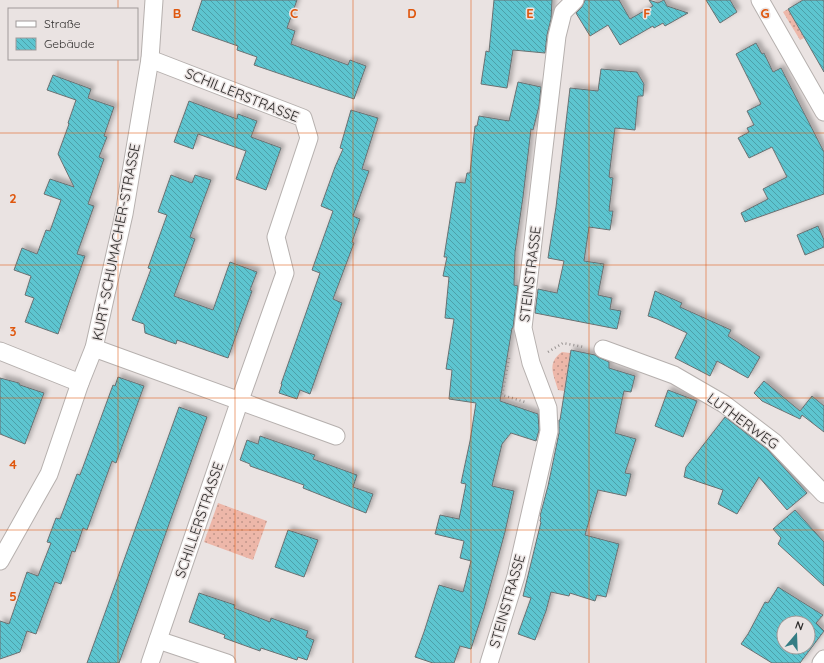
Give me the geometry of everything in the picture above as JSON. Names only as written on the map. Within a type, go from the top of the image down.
[{"type":"street","name":"KURT-SCHUMACHER-STRASSE","points":[[0,561],[49,474],[80,383],[94,348],[124,214],[150,59],[154,0]]},
{"type":"street","name":"STEINSTRASSE","points":[[488,663],[516,576],[549,431],[548,408],[531,363],[523,328],[557,36],[563,12],[575,0]]},
{"type":"street","points":[[760,0],[824,112]]},
{"type":"street","name":"SCHILLERSTRASSE","points":[[150,59],[303,118],[309,138],[276,237],[285,273],[150,663]]},
{"type":"street","points":[[94,348],[336,436]]},
{"type":"street","name":"LUTHERWEG","points":[[603,350],[674,375],[724,404],[774,442],[824,494]]},
{"type":"street","points":[[0,351],[80,383]]},
{"type":"street","points":[[158,640],[227,663]]},
{"type":"street","points":[[821,663],[824,659]]},
{"type":"path","points":[[531,363],[563,343],[603,350]]},
{"type":"shaded area","points":[[788,9],[804,38],[800,40],[783,12]]},
{"type":"shaded area","points":[[562,352],[570,353],[564,391],[558,390],[552,370],[554,360]]},
{"type":"shaded area","points":[[218,503],[267,521],[253,560],[204,542]]},
{"type":"building","points":[[202,0],[297,0],[287,28],[295,31],[291,44],[348,65],[350,60],[366,66],[354,99],[254,65],[257,57],[237,50],[238,46],[192,30]]},
{"type":"building","points":[[494,0],[552,0],[551,19],[545,53],[513,50],[507,88],[481,84],[486,51],[489,52]]},
{"type":"building","points":[[585,0],[619,0],[630,19],[653,6],[649,0],[658,3],[664,0],[667,6],[688,13],[665,26],[663,23],[654,28],[653,26],[620,45],[608,25],[590,36],[576,13],[582,7]]},
{"type":"building","points":[[706,0],[730,0],[737,12],[720,23]]},
{"type":"building","points":[[803,0],[824,0],[824,72],[788,9]]},
{"type":"building","points":[[756,43],[762,54],[764,53],[773,72],[781,68],[824,152],[824,194],[745,222],[741,213],[768,199],[763,189],[787,177],[772,147],[749,158],[738,138],[749,132],[747,128],[754,125],[747,111],[761,104],[736,54]]},
{"type":"building","points":[[601,69],[637,72],[644,84],[643,96],[638,96],[635,130],[615,128],[609,177],[613,178],[609,211],[613,211],[610,230],[589,227],[584,261],[604,264],[598,295],[612,298],[610,309],[621,311],[617,329],[535,313],[538,289],[557,293],[564,261],[548,258],[556,207],[570,88],[598,91]]},
{"type":"building","points":[[53,75],[91,89],[88,98],[114,107],[104,136],[107,137],[99,157],[104,159],[88,204],[94,206],[77,254],[85,256],[58,334],[25,322],[34,298],[25,295],[31,276],[14,270],[22,248],[37,254],[46,230],[50,231],[61,200],[44,194],[50,179],[74,187],[58,154],[76,100],[47,90]]},
{"type":"building","points":[[518,82],[541,87],[539,106],[533,130],[531,129],[515,252],[514,285],[518,286],[513,328],[500,401],[538,414],[539,430],[536,441],[511,433],[502,444],[492,486],[514,491],[505,532],[484,609],[471,649],[460,646],[454,663],[433,663],[415,657],[439,585],[463,592],[471,561],[460,558],[464,541],[435,534],[440,515],[459,519],[466,484],[461,483],[476,403],[449,399],[452,370],[446,369],[454,319],[445,318],[449,277],[443,276],[447,257],[444,257],[456,182],[465,183],[467,173],[470,173],[475,126],[477,126],[479,116],[509,121]]},
{"type":"building","points":[[189,101],[237,119],[238,114],[257,121],[251,137],[281,148],[266,190],[236,179],[246,151],[198,134],[193,149],[174,142]]},
{"type":"building","points":[[351,110],[378,118],[362,169],[369,171],[353,216],[360,219],[352,242],[354,243],[333,299],[342,303],[310,394],[300,390],[297,399],[279,393],[320,273],[312,270],[333,211],[321,206],[343,149],[340,148]]},
{"type":"building","points":[[171,175],[192,183],[195,175],[211,180],[190,237],[195,239],[174,296],[213,310],[230,262],[257,272],[250,290],[252,291],[228,358],[177,340],[176,344],[145,333],[144,324],[132,320],[151,269],[148,268],[167,215],[158,212]]},
{"type":"building","points":[[818,226],[824,240],[824,247],[805,255],[797,235]]},
{"type":"building","points":[[655,291],[682,303],[680,307],[731,330],[728,336],[760,357],[748,378],[717,361],[710,376],[675,358],[687,333],[648,316]]},
{"type":"building","points":[[571,350],[595,355],[609,362],[609,368],[635,376],[631,392],[624,391],[615,433],[636,439],[625,473],[631,474],[626,496],[598,490],[585,535],[619,544],[606,597],[597,595],[595,601],[570,593],[569,596],[551,592],[546,611],[535,640],[518,634],[531,598],[523,596],[541,522],[540,516],[559,433],[559,420]]},
{"type":"building","points":[[118,377],[144,386],[116,463],[112,461],[87,530],[83,528],[75,552],[72,551],[61,584],[55,582],[36,634],[27,631],[20,652],[0,659],[0,621],[9,624],[27,572],[38,576],[51,543],[47,542],[56,518],[60,519],[77,474],[80,475],[113,385],[115,386]]},
{"type":"building","points":[[0,378],[19,383],[20,385],[44,393],[25,444],[0,434]]},
{"type":"building","points":[[764,381],[800,411],[812,396],[824,406],[824,432],[802,415],[800,419],[762,401],[754,393]]},
{"type":"building","points":[[668,390],[697,401],[683,437],[655,426]]},
{"type":"building","points":[[179,407],[207,417],[146,589],[119,663],[87,663]]},
{"type":"building","points":[[725,417],[767,449],[807,493],[787,510],[759,477],[737,514],[718,504],[723,490],[684,477],[686,467]]},
{"type":"building","points":[[260,436],[315,455],[313,459],[357,475],[353,487],[373,494],[366,513],[303,488],[304,485],[250,466],[250,464],[240,460],[247,440],[258,444]]},
{"type":"building","points":[[795,510],[824,542],[824,586],[778,544],[781,538],[773,529]]},
{"type":"building","points":[[288,530],[318,540],[304,577],[275,567]]},
{"type":"building","points":[[778,587],[823,615],[816,623],[816,615],[776,615],[776,655],[806,655],[800,663],[772,663],[741,644],[765,602],[768,603]]},
{"type":"building","points":[[199,593],[235,605],[234,608],[270,622],[271,618],[308,631],[306,637],[314,640],[307,660],[298,657],[297,660],[261,648],[260,651],[224,638],[225,635],[189,622]]},
{"type":"building","points":[[816,623],[824,631],[816,642]]}]
